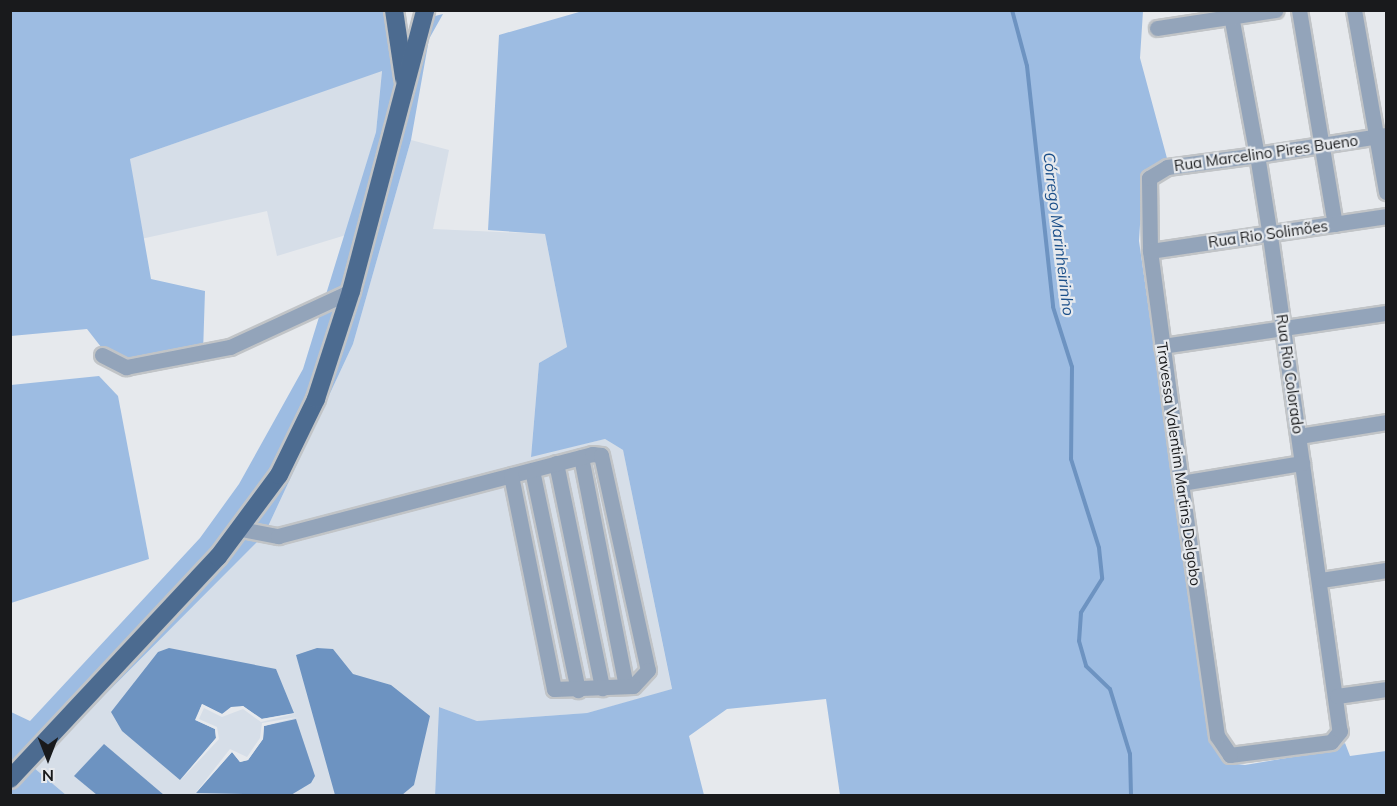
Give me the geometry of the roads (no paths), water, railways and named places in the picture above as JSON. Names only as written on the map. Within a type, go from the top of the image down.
[{"type":"main road","points":[[394,10],[404,89]]},
{"type":"main road","points":[[10,779],[241,529],[279,475],[316,399],[351,291],[425,10]]},
{"type":"street","points":[[1157,27],[1230,14],[1276,10]]},
{"type":"street","points":[[1299,10],[1326,144],[1335,224]]},
{"type":"street","points":[[1354,10],[1382,136],[1386,192]]},
{"type":"street","name":"Rua Rio Colorado","points":[[1230,14],[1257,155],[1321,580],[1337,696],[1336,738]]},
{"type":"street","name":"Rua Marcelino Pires Bueno","points":[[1149,178],[1167,167],[1382,136]]},
{"type":"street","name":"Travessa Valentim Martins Delgobo","points":[[1149,178],[1150,251],[1162,346],[1223,748],[1245,756],[1336,738]]},
{"type":"street","name":"Rua Rio Solimões","points":[[1150,251],[1270,236],[1386,216]]},
{"type":"street","points":[[102,356],[126,367],[230,347],[351,291]]},
{"type":"street","points":[[1162,346],[1386,313]]},
{"type":"street","points":[[1299,436],[1386,422]]},
{"type":"street","points":[[241,529],[278,536],[556,463],[601,454],[606,460],[648,670],[644,679],[626,686],[578,690],[554,689],[511,475]]},
{"type":"street","points":[[582,457],[626,686]]},
{"type":"street","points":[[556,463],[602,688]]},
{"type":"street","points":[[1181,483],[1302,463]]},
{"type":"street","points":[[532,470],[578,690]]},
{"type":"street","points":[[1321,580],[1386,570]]},
{"type":"street","points":[[1337,696],[1386,689]]},
{"type":"waterway","name":"Córrego Marinheirinho","points":[[1012,10],[1027,66],[1053,307],[1072,367],[1071,459],[1099,548],[1102,579],[1081,613],[1079,641],[1086,666],[1110,689],[1130,754],[1131,796]]}]
